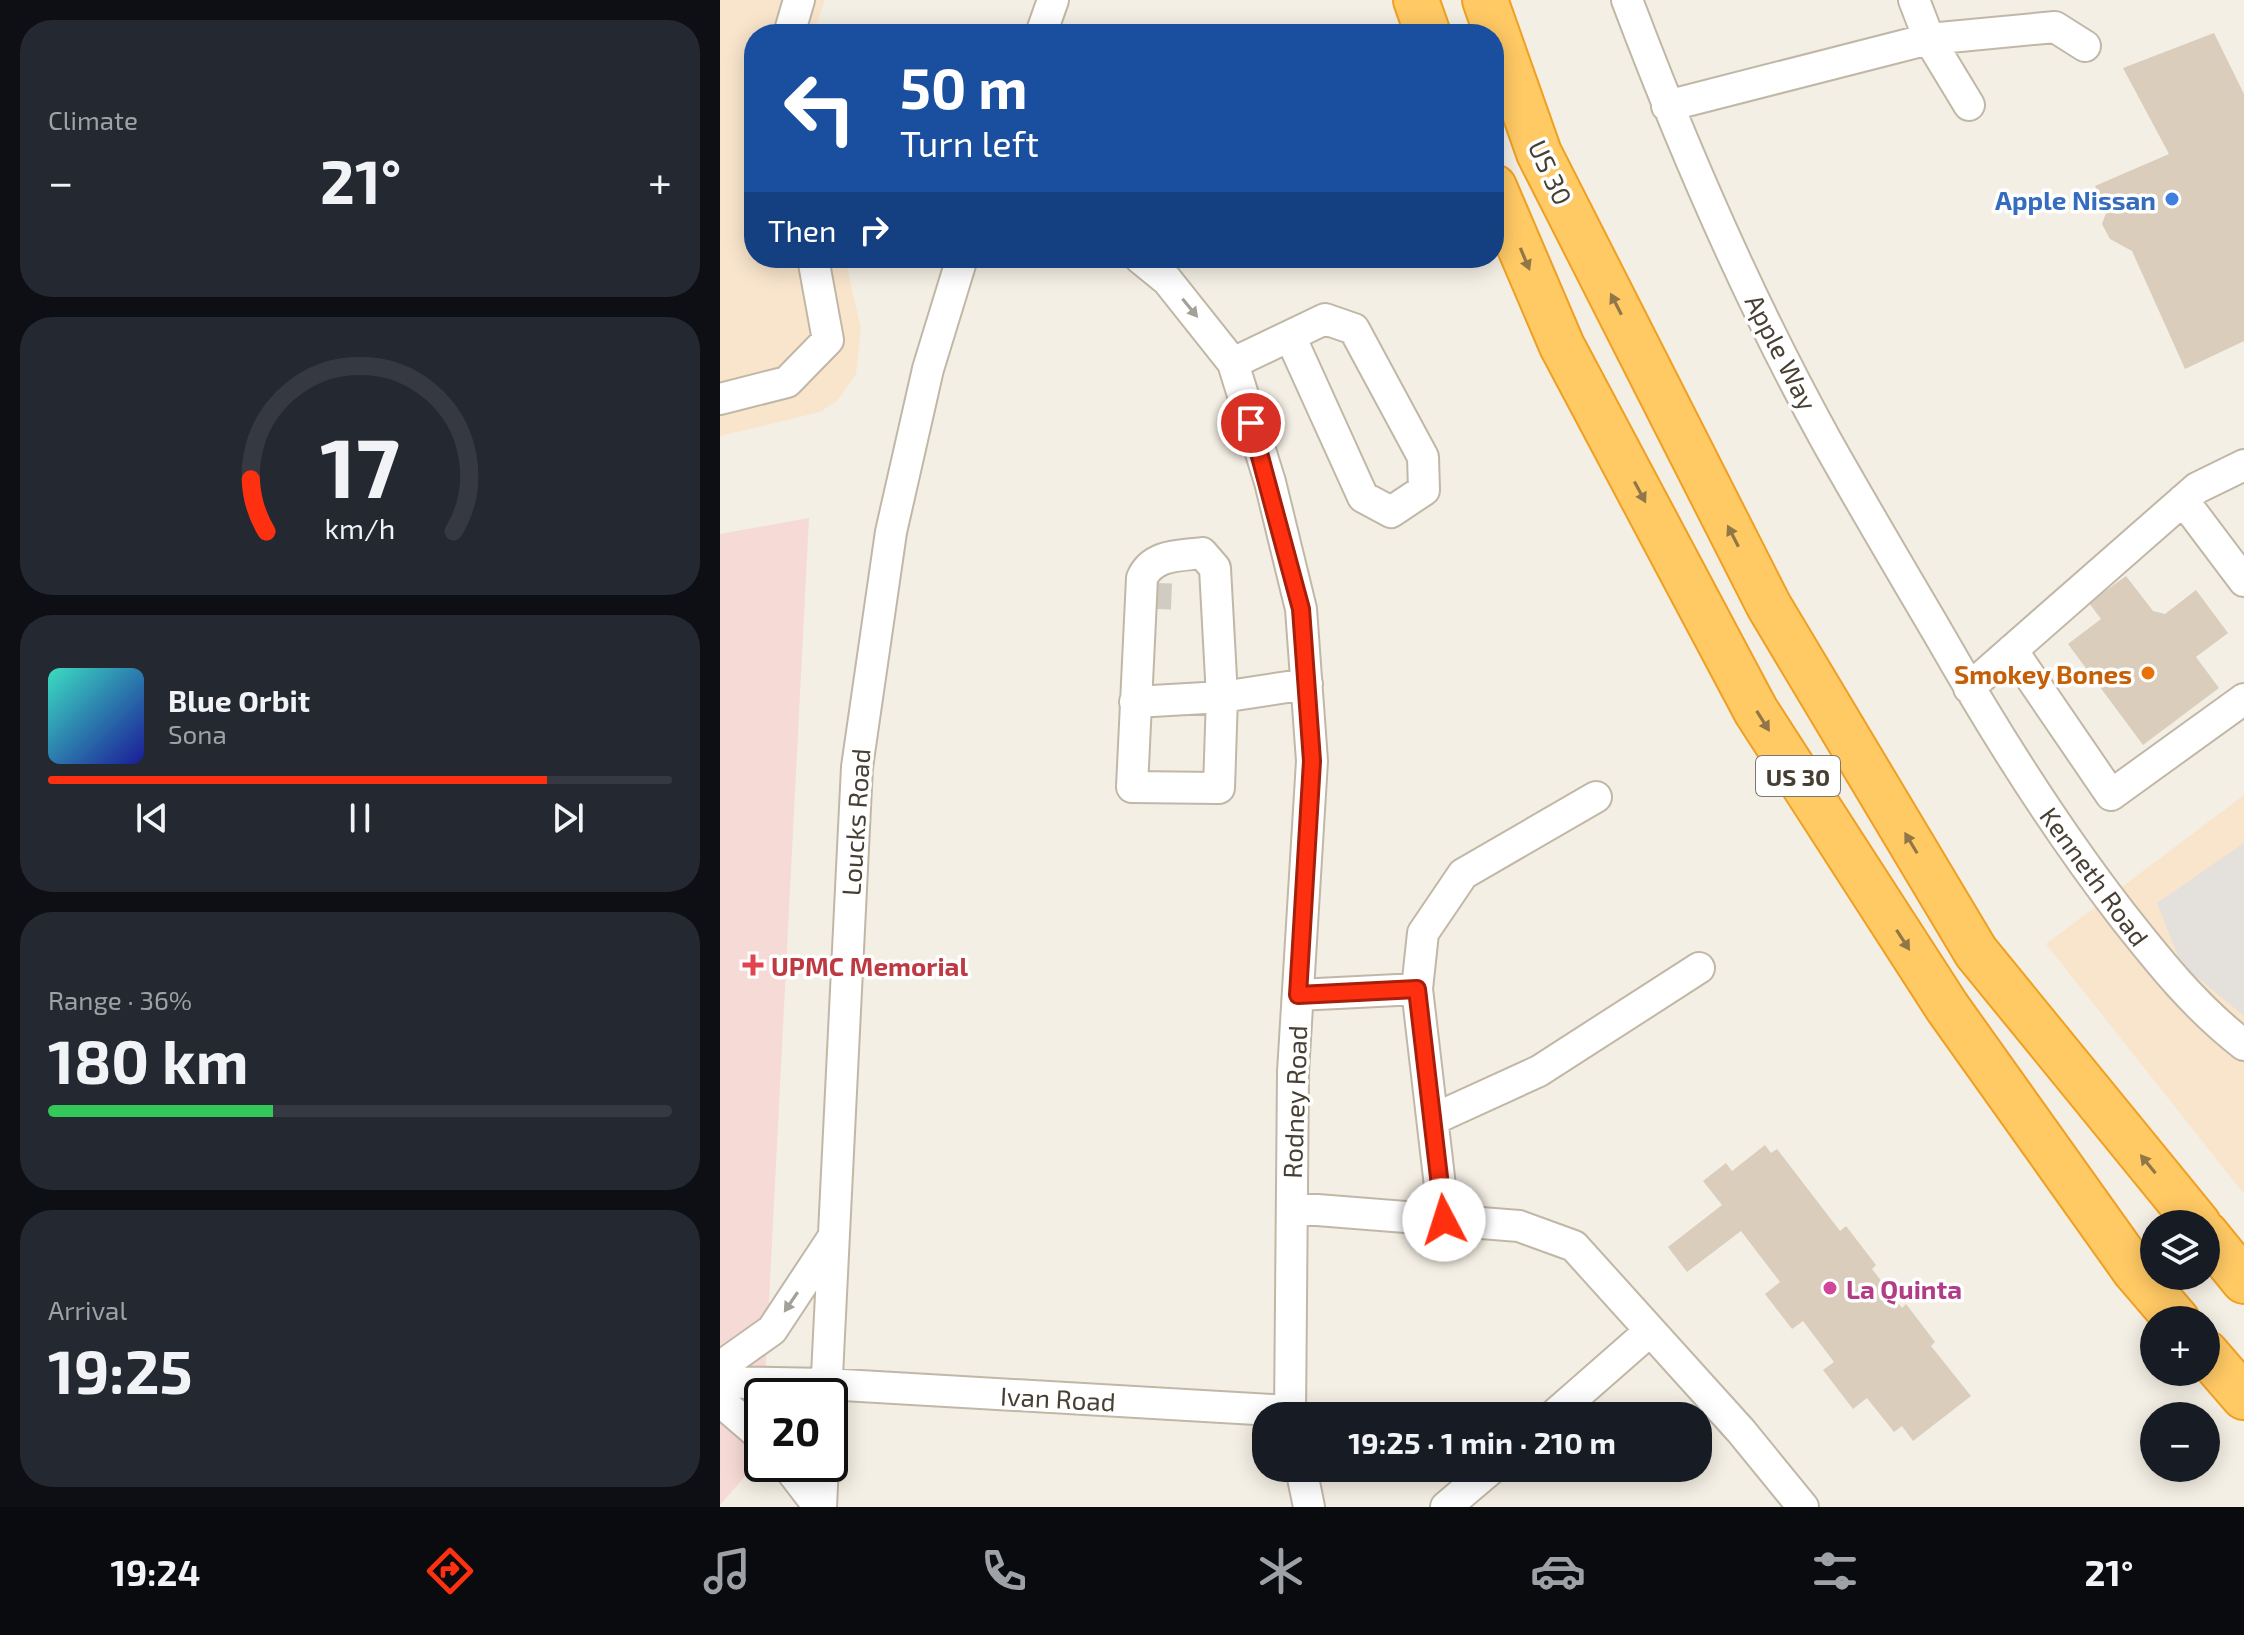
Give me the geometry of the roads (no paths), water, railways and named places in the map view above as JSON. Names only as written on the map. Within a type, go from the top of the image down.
[{"type":"highway","points":[[1416,0],[1424,24]]},
{"type":"highway","name":"US 30","points":[[1485,0],[1493,24]]},
{"type":"highway","name":"US 30","points":[[1504,54],[1539,153],[1769,606],[1976,952],[2187,1210]]},
{"type":"highway","name":"US 30","points":[[1504,210],[1562,346],[1756,711],[1947,1007],[2135,1271],[2165,1306]]},
{"type":"highway","points":[[2220,1251],[2244,1281]]},
{"type":"highway","points":[[2220,1369],[2244,1397]]},
{"type":"street","points":[[792,24],[799,0]]},
{"type":"street","points":[[1045,24],[1053,0]]},
{"type":"street","name":"Apple Way","points":[[1627,0],[1667,106],[1722,233],[1826,440],[1969,688]]},
{"type":"street","points":[[1914,0],[1929,39],[1969,105]]},
{"type":"street","points":[[1667,106],[1929,39],[2055,27],[2085,46]]},
{"type":"street","points":[[720,399],[787,382],[828,340],[815,268]]},
{"type":"street","name":"Loucks Road","points":[[827,1378],[857,767],[869,665],[891,532],[921,399],[959,268]]},
{"type":"street","name":"Rodney Road","points":[[1152,268],[1167,280],[1233,363],[1270,482],[1301,609],[1312,761],[1293,1072],[1290,1402]]},
{"type":"street","points":[[1233,363],[1325,319],[1354,329],[1423,457],[1424,490],[1391,512],[1363,497],[1290,336]]},
{"type":"street","points":[[1969,688],[2197,488],[2244,465]]},
{"type":"street","points":[[2183,500],[2244,581]]},
{"type":"street","points":[[1138,644],[1156,628],[1159,559],[1147,568],[1142,578],[1138,644],[1135,702],[1132,787],[1219,788],[1222,697],[1215,568],[1202,553],[1160,583]]},
{"type":"street","points":[[2012,650],[2111,795],[2244,699]]},
{"type":"street","points":[[1135,702],[1222,697],[1307,684]]},
{"type":"street","name":"Kenneth Road","points":[[1969,688],[2070,848],[2205,1014],[2244,1045]]},
{"type":"street","points":[[1444,1220],[1417,989],[1423,933],[1463,874],[1596,797]]},
{"type":"street","points":[[1434,1119],[1539,1071],[1699,968]]},
{"type":"street","points":[[1298,995],[1417,989]]},
{"type":"street","points":[[1292,1208],[1519,1226],[1574,1246],[1741,1431],[1803,1507]]},
{"type":"street","points":[[720,1367],[772,1330],[834,1237]]},
{"type":"street","points":[[1569,1402],[1650,1331]]},
{"type":"street","name":"Ivan Road","points":[[720,1382],[744,1384]]},
{"type":"street","name":"Ivan Road","points":[[848,1391],[1252,1412]]},
{"type":"street","points":[[720,1401],[744,1422]]},
{"type":"street","points":[[800,1482],[820,1507]]},
{"type":"street","points":[[820,1507],[822,1482]]},
{"type":"street","points":[[1304,1482],[1309,1507]]},
{"type":"street","points":[[1446,1507],[1475,1482]]},
{"type":"tunnel","points":[[1156,609],[1157,583]]},
{"type":"place","name":"Apple Nissan","points":[[2172,199]]},
{"type":"place","name":"Smokey Bones","points":[[2148,673]]},
{"type":"place","name":"UPMC Memorial","points":[[753,965]]},
{"type":"place","name":"La Quinta","points":[[1830,1288]]}]
